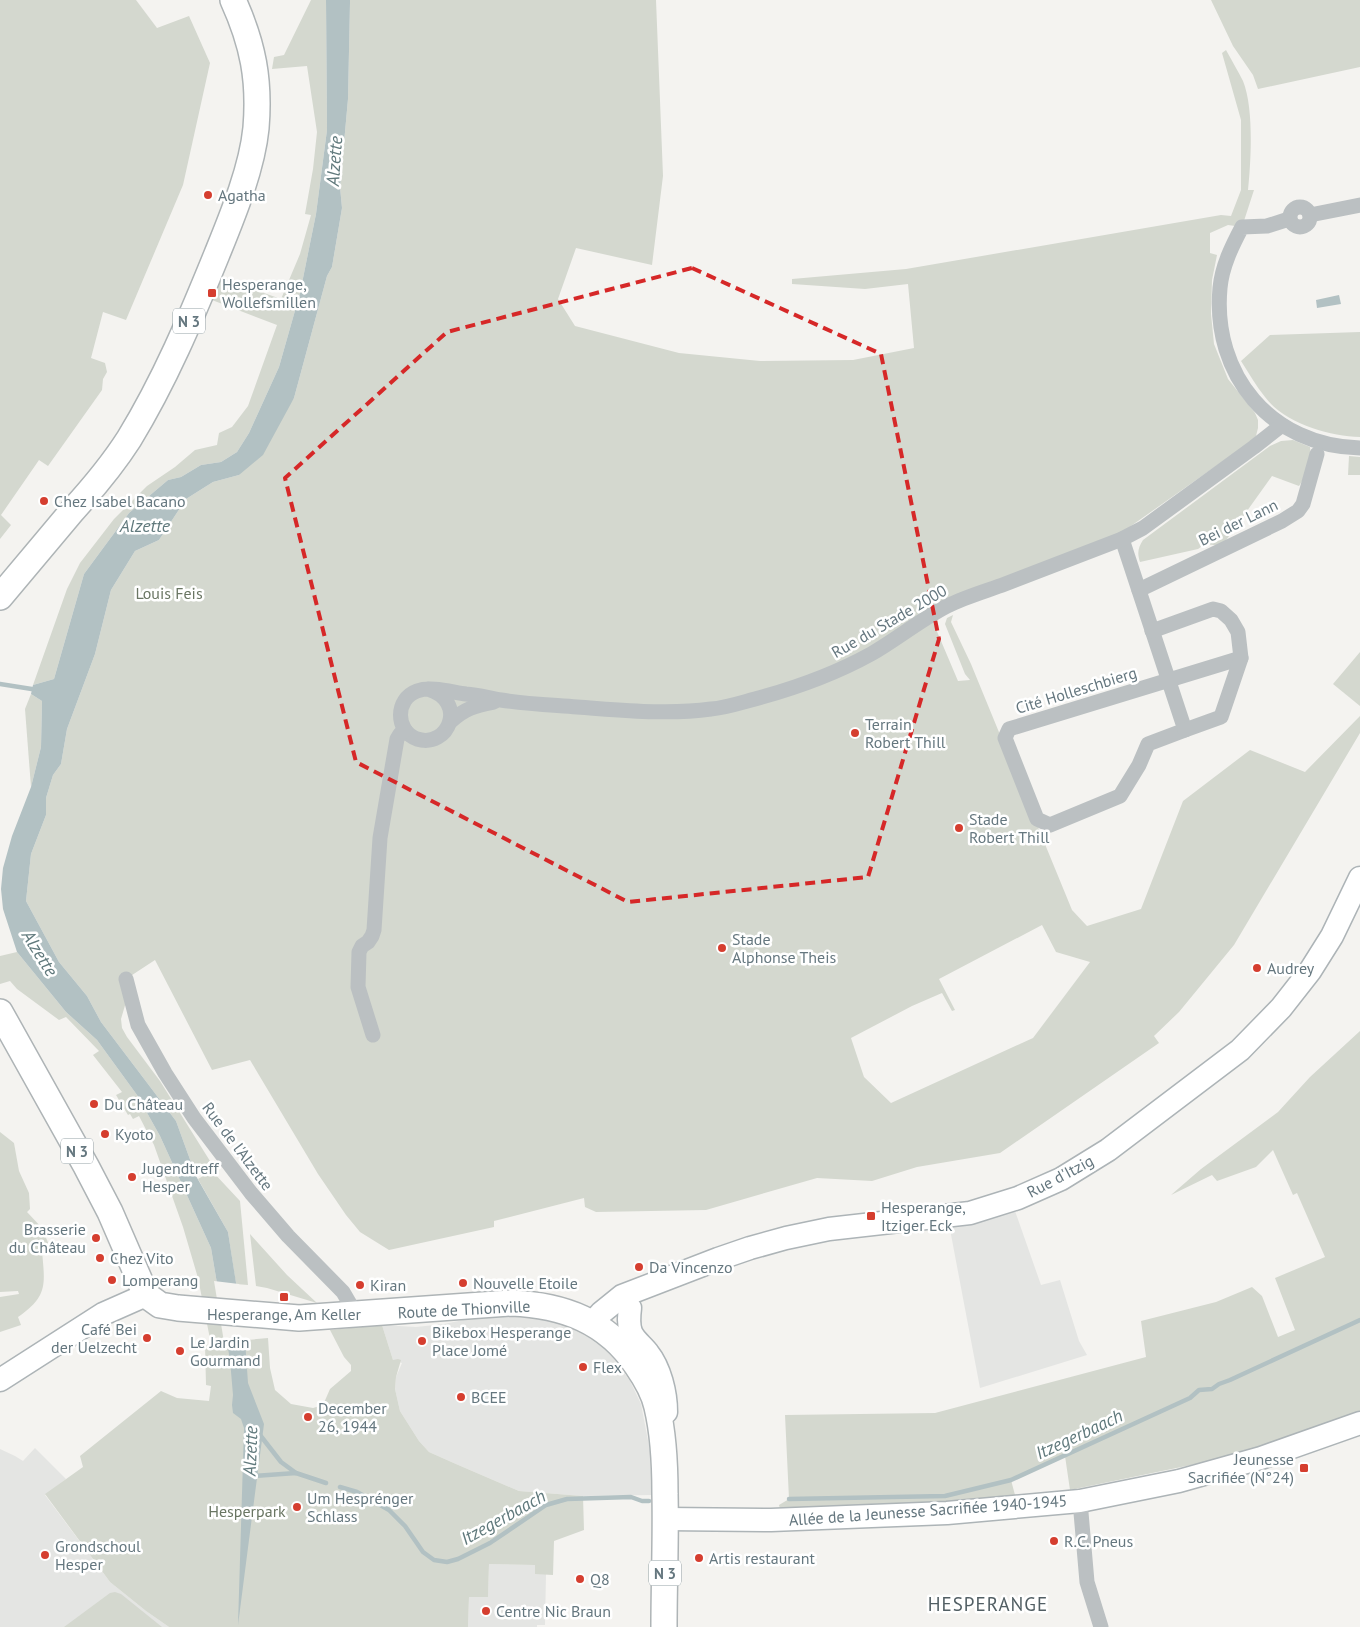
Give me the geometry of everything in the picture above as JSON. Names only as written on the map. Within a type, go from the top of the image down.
[{"type":"main road","name":"N 3","points":[[0,597],[98,482],[128,440],[177,349],[226,232],[246,176],[256,130],[257,100],[255,63],[244,24],[232,0]]},
{"type":"main road","name":"Rue d'Itzig","points":[[601,1329],[600,1313],[610,1304],[628,1294],[718,1258],[786,1238],[829,1229],[970,1213],[1018,1198],[1061,1179],[1108,1150],[1240,1050],[1281,1008],[1310,971],[1332,936],[1360,878]]},
{"type":"main road","name":"N 3","points":[[0,1012],[110,1212],[146,1295],[160,1305],[204,1311],[299,1318],[350,1315]]},
{"type":"main road","name":"Rue d'Itzig","points":[[601,1329],[630,1308],[646,1288]]},
{"type":"main road","points":[[0,1380],[103,1314],[146,1295]]},
{"type":"main road","name":"Route de Thionville","points":[[350,1315],[510,1303],[532,1304],[567,1312],[601,1329],[630,1355],[646,1379],[657,1405],[664,1445],[666,1519]]},
{"type":"main road","points":[[630,1308],[629,1324],[631,1333],[649,1354],[661,1379],[666,1405],[664,1445]]},
{"type":"main road","name":"Allée de la Jeunesse Sacrifiée 1940-1945","points":[[666,1519],[771,1520],[927,1514],[1080,1501],[1179,1481],[1261,1458],[1360,1423]]},
{"type":"main road","name":"N 3","points":[[664,1627],[666,1519]]},
{"type":"street","points":[[1360,205],[1310,215],[1308,225],[1302,228],[1295,227],[1289,219],[1267,226],[1242,227],[1228,255],[1220,286],[1219,317],[1225,349],[1237,378],[1256,404],[1282,425],[1308,438],[1343,447],[1360,448]]},
{"type":"street","name":"Rue du Stade 2000","points":[[428,689],[503,701],[678,713],[713,709],[788,690],[828,676],[872,653],[949,605],[1122,539],[1143,528],[1282,425]]},
{"type":"street","name":"Bei der Lann","points":[[1139,590],[1282,522],[1298,511],[1302,504],[1317,454]]},
{"type":"street","points":[[1122,539],[1185,730]]},
{"type":"street","name":"Cité Holleschbierg","points":[[1152,631],[1213,610],[1221,611],[1231,620],[1238,632],[1241,658],[1221,717],[1148,744],[1139,765],[1120,796],[1050,825],[1037,819],[1005,738],[1009,729],[1241,658]]},
{"type":"street","points":[[373,1035],[358,987],[359,952],[362,946],[368,942],[374,930],[380,838],[398,739],[405,730],[401,723],[401,706],[412,693],[428,689],[444,697],[449,704],[450,722]]},
{"type":"street","name":"Rue du Stade 2000","points":[[405,730],[418,739],[434,739],[441,735],[460,712],[473,706],[503,701]]},
{"type":"street","name":"Rue de l'Alzette","points":[[126,979],[138,1025],[165,1073],[194,1118],[251,1193],[288,1236],[344,1292],[350,1304],[350,1315]]},
{"type":"street","points":[[1080,1501],[1087,1582],[1101,1627]]},
{"type":"highlighted area","points":[[692,268],[881,354],[939,639],[868,877],[628,902],[356,762],[285,478],[447,332]]},
{"type":"shaded area","points":[[1015,1211],[1041,1285],[1060,1280],[1079,1341],[1087,1355],[980,1388],[949,1224]]},
{"type":"shaded area","points":[[510,1316],[540,1319],[565,1325],[601,1345],[615,1360],[630,1381],[641,1404],[650,1451],[652,1495],[583,1496],[519,1491],[429,1452],[419,1441],[400,1411],[395,1389],[396,1377],[402,1363],[393,1360],[382,1325],[416,1327],[478,1317]]},
{"type":"shaded area","name":"Grondschoul Hesper","points":[[35,1448],[66,1479],[45,1495],[110,1582],[169,1627],[0,1627],[0,1449],[23,1461]]},
{"type":"shaded area","points":[[489,1564],[535,1565],[535,1574],[546,1574],[545,1625],[537,1625],[537,1627],[468,1627],[469,1597],[488,1596]]},
{"type":"green space","points":[[0,0],[136,0],[157,28],[189,16],[210,63],[183,185],[126,320],[103,312],[91,358],[105,363],[107,372],[103,379],[102,390],[48,466],[39,460],[1,515],[11,525],[0,539]]},
{"type":"green space","points":[[311,0],[326,0],[327,130],[316,214],[300,293],[279,367],[249,433],[237,452],[221,462],[201,465],[181,477],[168,480],[129,513],[84,574],[54,679],[33,685],[67,589],[80,563],[114,519],[147,486],[175,467],[195,450],[217,445],[219,433],[232,427],[248,406],[277,325],[212,300],[221,278],[281,299],[300,254],[311,215],[305,214],[317,132],[307,66],[272,69],[274,57],[284,55]]},
{"type":"green space","name":"Louis Feis","points":[[350,0],[656,0],[663,176],[652,265],[576,248],[558,299],[575,326],[679,353],[760,361],[853,360],[914,348],[908,284],[865,289],[792,284],[792,279],[906,269],[1221,215],[1231,216],[1241,190],[1241,120],[1222,53],[1226,50],[1243,81],[1249,105],[1251,135],[1248,190],[1254,190],[1242,227],[1228,225],[1210,233],[1210,253],[1217,255],[1212,280],[1211,314],[1214,344],[1228,379],[1255,413],[1258,420],[1256,436],[1121,533],[930,615],[958,681],[970,680],[965,674],[945,624],[947,618],[953,615],[951,622],[971,664],[1072,910],[1087,926],[1141,909],[1183,801],[1250,750],[1305,772],[1360,716],[1360,733],[1234,945],[1179,1012],[1154,1036],[1159,1043],[1000,1153],[917,1167],[872,1181],[817,1178],[706,1210],[596,1212],[585,1207],[584,1198],[494,1221],[494,1227],[389,1250],[360,1232],[346,1215],[318,1174],[250,1060],[212,1070],[155,960],[126,979],[126,1002],[121,1019],[122,1028],[160,1081],[210,1161],[203,1167],[204,1171],[196,1176],[176,1121],[101,1022],[87,996],[59,962],[26,901],[31,854],[46,815],[46,798],[53,775],[61,764],[67,729],[95,654],[111,590],[135,551],[159,540],[186,499],[213,482],[239,475],[294,398],[327,276],[332,267],[342,208],[340,187],[348,99]],"holes":[[[1042,925],[1056,952],[1090,962],[1033,1038],[891,1103],[864,1077],[851,1038],[912,1006],[942,993],[952,1011],[955,1010],[939,979]]]},
{"type":"green space","points":[[1211,0],[1360,0],[1360,67],[1258,89],[1253,75],[1233,46]]},
{"type":"green space","points":[[1360,332],[1360,437],[1321,431],[1295,421],[1284,414],[1265,397],[1241,361],[1270,335]]},
{"type":"green space","points":[[1293,440],[1310,447],[1308,468],[1299,486],[1272,476],[1222,546],[1205,544],[1198,549],[1140,562],[1138,551],[1143,540],[1270,446],[1281,441]]},
{"type":"green space","points":[[1349,456],[1360,457],[1360,475],[1348,475]]},
{"type":"green space","points":[[1360,652],[1360,706],[1333,684]]},
{"type":"green space","points":[[31,694],[42,701],[41,747],[31,787],[25,709]]},
{"type":"green space","name":"Hesperpark","points":[[17,952],[66,1012],[97,1040],[137,1095],[160,1136],[211,1248],[227,1342],[268,1338],[270,1368],[275,1390],[291,1404],[313,1408],[323,1405],[330,1389],[351,1371],[351,1365],[344,1357],[330,1330],[382,1325],[393,1360],[401,1360],[395,1389],[400,1411],[419,1441],[429,1452],[519,1491],[583,1496],[584,1530],[554,1541],[553,1575],[535,1574],[535,1565],[489,1564],[488,1597],[469,1597],[468,1627],[169,1627],[110,1582],[45,1494],[83,1467],[80,1456],[161,1391],[177,1398],[209,1401],[211,1386],[206,1385],[205,1345],[211,1344],[198,1278],[183,1227],[154,1145],[139,1116],[133,1119],[130,1114],[128,1115],[116,1095],[122,1092],[93,1055],[99,1051],[66,1017],[59,1020],[17,989],[10,981],[0,984],[0,956]]},
{"type":"green space","points":[[1360,1031],[1360,1414],[1305,1434],[1220,1459],[1070,1490],[1065,1456],[1011,1480],[1015,1495],[947,1504],[780,1509],[779,1505],[789,1499],[785,1415],[935,1413],[1146,1357],[1141,1321],[1216,1302],[1252,1287],[1262,1296],[1278,1337],[1295,1330],[1275,1278],[1325,1257],[1297,1193],[1293,1195],[1273,1150],[1256,1167],[1217,1181],[1212,1175],[1171,1195],[1201,1169],[1278,1112],[1310,1077]]},
{"type":"green space","points":[[0,1132],[14,1143],[19,1171],[29,1193],[30,1209],[27,1212],[42,1228],[49,1245],[42,1251],[44,1281],[40,1296],[28,1310],[18,1317],[21,1325],[0,1332],[0,1297],[19,1294],[18,1291],[0,1292]]},
{"type":"green space","points":[[212,1171],[240,1201],[248,1285],[236,1284],[228,1232],[198,1179]]},
{"type":"green space","points":[[250,1234],[287,1275],[317,1303],[256,1286]]},
{"type":"green space","points":[[110,1593],[121,1594],[162,1627],[64,1627]]},
{"type":"water","name":"Alzette","points":[[326,0],[350,0],[348,99],[340,187],[342,208],[332,267],[327,276],[294,398],[263,455],[239,475],[213,482],[186,499],[159,540],[135,551],[111,590],[95,654],[67,729],[61,764],[53,775],[46,798],[46,815],[31,854],[26,901],[59,962],[87,996],[101,1022],[176,1121],[196,1176],[228,1232],[245,1340],[248,1383],[264,1424],[238,1625],[244,1428],[241,1419],[233,1413],[230,1360],[211,1248],[160,1136],[137,1095],[97,1040],[66,1012],[17,952],[3,909],[1,889],[3,868],[12,836],[31,787],[41,747],[42,701],[31,694],[33,685],[54,679],[84,574],[129,513],[168,480],[181,477],[201,465],[221,462],[237,452],[249,433],[279,367],[300,293],[316,214],[327,130]]},
{"type":"water","points":[[1339,295],[1341,304],[1317,308],[1316,300]]},
{"type":"pier","points":[[214,1281],[239,1284],[247,1340],[224,1342]]},
{"type":"waterway","points":[[0,684],[38,690]]},
{"type":"waterway","name":"Itzegerbaach","points":[[789,1499],[945,1496],[1011,1480],[1190,1398],[1199,1390],[1212,1389],[1219,1384],[1360,1320]]},
{"type":"waterway","points":[[260,1435],[281,1462],[296,1473]]},
{"type":"waterway","name":"Itzegerbaach","points":[[254,1476],[296,1473],[326,1483]]},
{"type":"waterway","name":"Itzegerbaach","points":[[340,1487],[357,1492],[389,1510],[405,1526],[423,1552],[434,1560],[447,1562],[458,1559],[490,1543],[546,1505],[567,1499],[631,1497],[642,1501],[649,1501]]},
{"type":"place","name":"Agatha","points":[[208,195]]},
{"type":"place","name":"Hesperange, Wollefsmillen","points":[[212,293]]},
{"type":"place","name":"Chez Isabel Bacano","points":[[44,501]]},
{"type":"place","name":"Terrain Robert Thill","points":[[855,733]]},
{"type":"place","name":"Stade Robert Thill","points":[[959,828]]},
{"type":"place","name":"Stade Alphonse Theis","points":[[722,948]]},
{"type":"place","name":"Audrey","points":[[1257,968]]},
{"type":"place","name":"Du Château","points":[[94,1104]]},
{"type":"place","name":"Kyoto","points":[[105,1134]]},
{"type":"place","name":"Jugendtreff Hesper","points":[[132,1177]]},
{"type":"place","name":"Hesperange, Itziger Eck","points":[[871,1216]]},
{"type":"place","name":"Brasserie du Château","points":[[96,1238]]},
{"type":"place","name":"Chez Vito","points":[[100,1258]]},
{"type":"place","name":"Da Vincenzo","points":[[639,1267]]},
{"type":"place","name":"Lomperang","points":[[112,1280]]},
{"type":"place","name":"Nouvelle Etoile","points":[[463,1283]]},
{"type":"place","name":"Kiran","points":[[360,1285]]},
{"type":"place","name":"Hesperange, Am Keller","points":[[284,1297]]},
{"type":"place","name":"Café Bei der Uelzecht","points":[[147,1338]]},
{"type":"place","name":"Bikebox Hesperange Place Jomé","points":[[422,1341]]},
{"type":"place","name":"Le Jardin Gourmand","points":[[180,1351]]},
{"type":"place","name":"Flex","points":[[583,1367]]},
{"type":"place","name":"BCEE","points":[[461,1397]]},
{"type":"place","name":"December 26, 1944","points":[[308,1417]]},
{"type":"place","name":"Jeunesse Sacrifiée (N°24)","points":[[1304,1468]]},
{"type":"place","name":"Um Hesprénger Schlass","points":[[297,1507]]},
{"type":"place","name":"R.C. Pneus","points":[[1054,1541]]},
{"type":"place","name":"Grondschoul Hesper","points":[[45,1555]]},
{"type":"place","name":"Artis restaurant","points":[[699,1558]]},
{"type":"place","name":"Q8","points":[[580,1579]]},
{"type":"place","name":"Centre Nic Braun","points":[[486,1611]]},
{"type":"district","name":"HESPERANGE","points":[[988,1604]]}]
